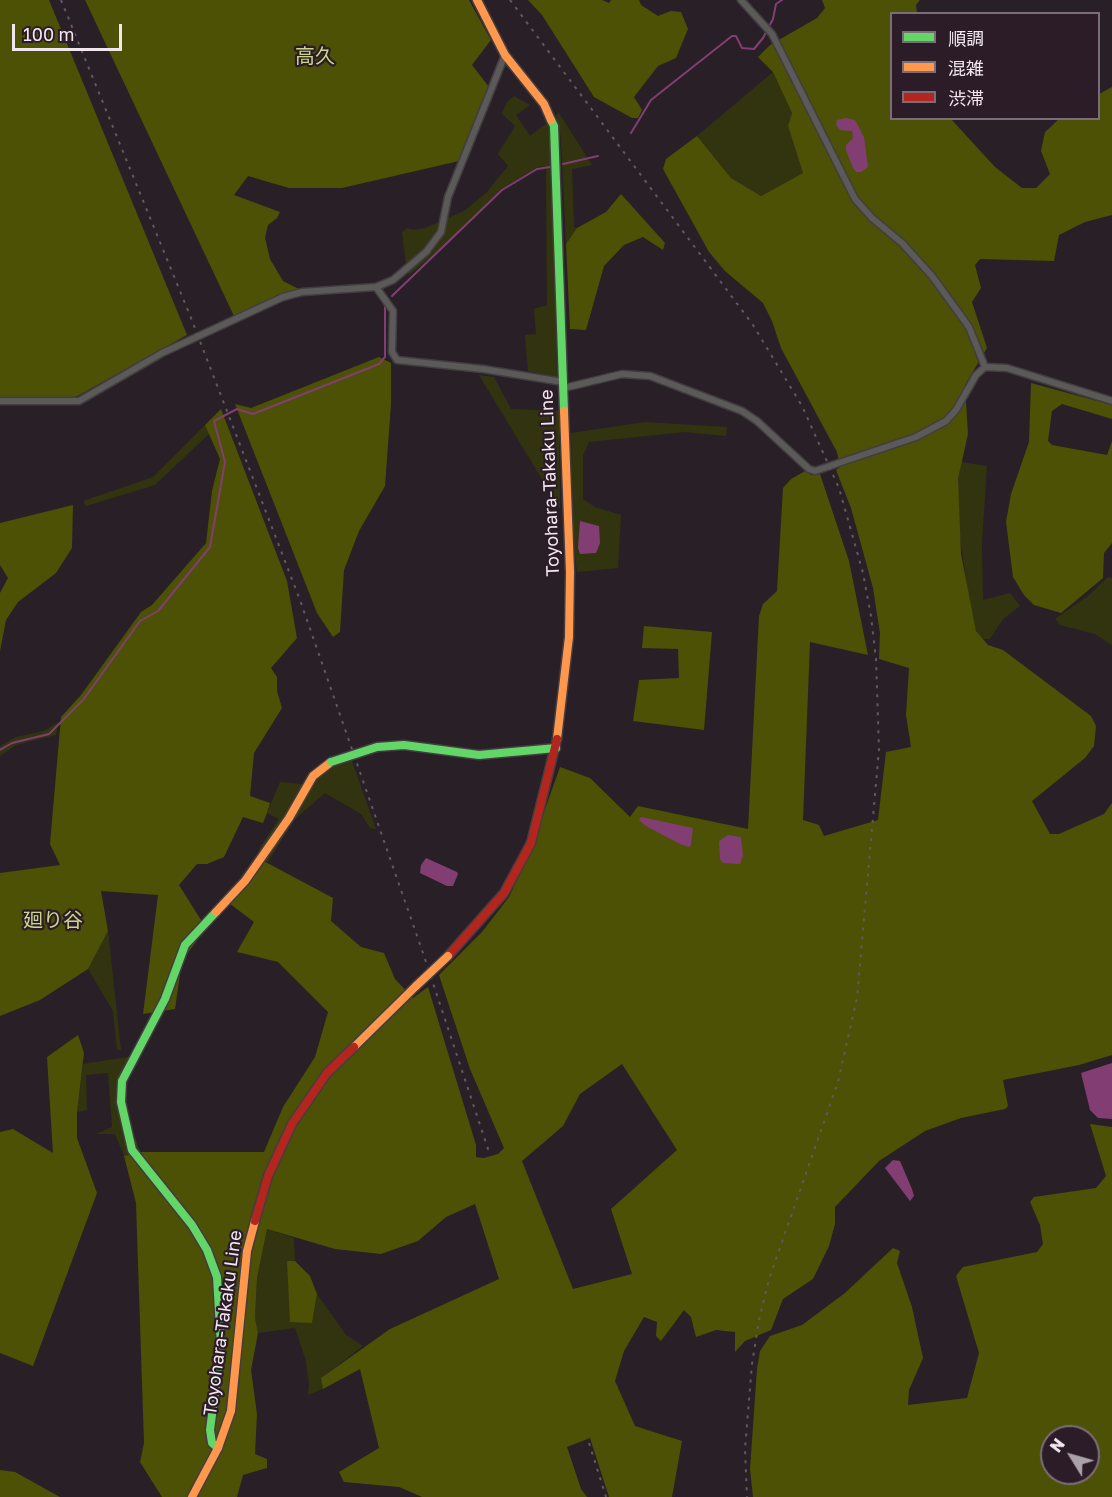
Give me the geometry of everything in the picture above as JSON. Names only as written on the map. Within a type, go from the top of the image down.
[{"type":"main road","name":"Toyohara-Takaku Line","points":[[192,1497],[218,1448],[231,1411],[247,1251],[268,1176],[292,1124],[327,1073],[448,956],[492,910],[518,870],[543,807],[556,748],[566,680],[570,572],[554,126],[544,104],[505,55],[477,0]]},
{"type":"main road","points":[[218,1448],[212,1443],[210,1430],[221,1346],[217,1277],[207,1250],[192,1225],[132,1149],[122,1102],[122,1081],[165,999],[185,945],[245,881],[288,818],[313,776],[319,769],[331,762],[377,747],[397,745],[479,755],[556,748]]},
{"type":"street","points":[[741,0],[770,30],[806,97],[837,168],[855,199],[872,218],[902,243],[932,276],[969,327],[985,367]]},
{"type":"street","points":[[0,401],[79,401],[162,353],[283,297],[302,292],[376,287],[393,280],[426,252],[441,232],[448,197],[505,55]]},
{"type":"street","points":[[376,287],[393,311],[392,352],[398,360],[483,369],[564,385],[622,374],[650,376],[742,411],[758,422],[809,469],[815,471],[916,437],[946,421],[956,410],[976,375],[985,367],[1006,368],[1112,401]]},
{"type":"green space","points":[[773,72],[792,113],[788,126],[803,173],[761,196],[731,178],[697,136]]},
{"type":"green space","points":[[514,96],[530,105],[516,115],[530,136],[547,123],[551,135],[557,377],[528,371],[525,335],[536,334],[534,309],[547,305],[546,166],[538,167],[501,189],[442,248],[409,275],[406,264],[402,232],[407,228],[414,230],[425,228],[464,211],[486,193],[508,166],[498,154],[515,126],[502,114],[507,102]]},
{"type":"green space","points":[[559,113],[592,165],[572,169],[574,227],[577,228],[566,244],[561,138],[556,115]]},
{"type":"green space","points":[[479,375],[494,377],[511,409],[559,411],[560,509]]},
{"type":"green space","points":[[645,422],[727,427],[726,436],[685,432],[589,442],[583,455],[583,499],[595,507],[621,515],[618,568],[577,572],[573,541],[571,433]]},
{"type":"green space","points":[[205,425],[210,433],[155,485],[86,506],[83,501],[153,477]]},
{"type":"green space","points":[[961,462],[987,466],[982,542],[983,600],[1010,593],[1020,606],[1003,619],[990,639],[982,639],[976,631],[969,600],[958,522],[958,479]]},
{"type":"green space","points":[[1108,577],[1112,578],[1112,645],[1095,634],[1060,625],[1055,619],[1088,596]]},
{"type":"green space","points":[[58,722],[56,735],[16,745],[0,756],[0,746],[16,737],[44,731]]},
{"type":"green space","points":[[352,761],[376,829],[370,828],[361,814],[325,793],[294,820],[268,862],[258,858],[260,847],[279,819],[267,813],[280,782],[302,784],[332,767]]},
{"type":"green space","points":[[108,931],[121,1050],[117,1050],[113,1011],[88,969]]},
{"type":"green space","points":[[140,1055],[126,1085],[126,1109],[140,1152],[124,1156],[115,1134],[96,1134],[112,1127],[108,1073],[86,1075],[87,1110],[77,1112],[83,1064]]},
{"type":"green space","points":[[267,1229],[294,1238],[295,1261],[287,1261],[312,1323],[317,1294],[346,1335],[363,1346],[321,1378],[323,1389],[308,1395],[306,1361],[295,1328],[258,1333],[255,1319],[257,1278]]},
{"type":"shaded area","points":[[0,0],[49,0],[187,335],[72,399],[0,399]]},
{"type":"shaded area","points":[[85,0],[469,0],[491,40],[472,65],[489,87],[459,161],[342,188],[289,188],[248,176],[234,195],[280,212],[277,218],[268,225],[265,238],[270,259],[283,281],[299,289],[289,300],[234,316]]},
{"type":"shaded area","points":[[528,0],[602,0],[609,3],[611,0],[639,0],[641,5],[658,16],[671,11],[681,12],[688,29],[676,58],[658,66],[634,97],[642,110],[638,118],[632,118],[594,97],[542,15]]},
{"type":"shaded area","points":[[822,0],[920,0],[916,5],[917,12],[890,12],[890,120],[952,120],[995,167],[1022,188],[1036,188],[1050,174],[1041,151],[1045,132],[1058,120],[1100,120],[1100,93],[1112,87],[1112,215],[1085,222],[1059,235],[1054,261],[980,259],[975,265],[981,288],[972,302],[987,348],[965,385],[968,434],[958,479],[961,554],[976,631],[988,645],[1003,650],[1091,716],[1096,726],[1094,746],[1085,758],[1032,801],[1050,834],[1059,834],[1104,814],[1112,803],[1112,1055],[1079,1065],[1003,1080],[1008,1106],[1005,1109],[961,1118],[925,1131],[879,1161],[835,1207],[835,1224],[829,1246],[813,1279],[783,1299],[771,1330],[745,1341],[735,1352],[735,1332],[716,1330],[696,1337],[691,1317],[684,1310],[661,1341],[656,1336],[657,1322],[644,1317],[624,1351],[615,1381],[635,1426],[682,1441],[672,1497],[609,1497],[590,1438],[567,1447],[581,1489],[587,1497],[422,1497],[399,1487],[344,1482],[339,1472],[379,1448],[360,1369],[323,1389],[321,1378],[390,1329],[499,1279],[475,1204],[446,1217],[418,1241],[381,1254],[335,1249],[267,1229],[257,1278],[255,1318],[258,1333],[251,1370],[257,1414],[255,1454],[267,1459],[267,1468],[243,1475],[237,1497],[162,1497],[140,1462],[144,1443],[136,1203],[124,1156],[140,1152],[264,1152],[283,1107],[315,1057],[328,1012],[278,962],[237,952],[254,922],[225,900],[258,858],[333,898],[331,921],[361,947],[384,953],[395,979],[413,998],[428,987],[476,1145],[476,1157],[484,1158],[498,1154],[504,1148],[470,1069],[439,975],[482,932],[509,897],[529,854],[560,767],[590,778],[630,817],[638,806],[748,829],[759,616],[763,604],[777,591],[783,488],[791,479],[807,470],[811,475],[820,474],[849,561],[868,655],[810,642],[803,820],[819,825],[824,836],[878,820],[886,752],[911,747],[906,715],[909,668],[879,659],[880,633],[873,588],[851,508],[836,470],[840,467],[837,452],[781,348],[763,303],[725,271],[709,252],[663,169],[666,159],[697,136],[731,178],[761,196],[803,173],[788,126],[792,113],[773,72],[758,57],[770,45],[817,18],[825,8]],"holes":[[[622,1064],[677,1150],[611,1209],[632,1274],[573,1289],[522,1161],[563,1126],[580,1094]]]},
{"type":"shaded area","points":[[846,118],[855,120],[864,137],[868,167],[861,172],[856,172],[853,168],[846,150],[846,145],[853,138],[852,131],[840,130],[836,125],[837,120]]},
{"type":"shaded area","points":[[621,194],[665,243],[663,250],[643,237],[624,245],[604,266],[586,330],[570,329],[566,244],[577,228],[606,212]]},
{"type":"shaded area","points":[[379,357],[391,363],[391,404],[385,486],[359,531],[344,570],[340,632],[333,637],[317,613],[235,404],[251,408]]},
{"type":"shaded area","points":[[1031,383],[1112,405],[1112,419],[1062,404],[1052,411],[1048,441],[1052,445],[1107,455],[1112,441],[1112,543],[1104,553],[1103,578],[1061,613],[1034,605],[1024,595],[1013,577],[1006,522],[1011,494],[1029,442]]},
{"type":"shaded area","points":[[221,409],[287,581],[297,638],[271,668],[277,677],[277,691],[282,708],[254,753],[250,796],[270,803],[267,813],[263,823],[243,817],[224,857],[207,864],[197,864],[179,885],[206,928],[182,961],[175,1009],[143,1014],[158,895],[101,891],[108,931],[88,969],[40,1000],[0,1016],[0,873],[60,865],[50,844],[61,717],[81,695],[141,612],[152,605],[206,543],[212,491],[220,459],[205,425]]},
{"type":"shaded area","points":[[73,505],[72,548],[56,573],[18,602],[6,620],[0,651],[0,593],[8,578],[0,565],[0,523]]},
{"type":"shaded area","points":[[580,521],[599,526],[600,543],[596,553],[580,554],[578,548]]},
{"type":"shaded area","points":[[644,626],[712,632],[704,730],[633,721],[639,680],[679,678],[678,649],[642,648]]},
{"type":"shaded area","points":[[641,817],[693,828],[691,845],[689,847],[680,844],[646,826],[639,820]]},
{"type":"shaded area","points":[[728,835],[741,837],[743,855],[740,864],[723,863],[720,859],[719,841]]},
{"type":"shaded area","points":[[426,858],[457,872],[453,886],[447,886],[420,873],[421,865]]},
{"type":"shaded area","points":[[78,1035],[84,1053],[77,1112],[77,1138],[97,1193],[33,1366],[0,1353],[0,1132],[13,1129],[53,1153],[47,1057]]},
{"type":"shaded area","points":[[1112,1063],[1112,1119],[1098,1118],[1090,1110],[1081,1073]]},
{"type":"shaded area","points":[[1090,1124],[1112,1127],[1112,1497],[753,1497],[750,1469],[757,1369],[760,1351],[770,1336],[802,1325],[845,1293],[893,1248],[900,1251],[897,1263],[912,1307],[923,1358],[909,1390],[908,1405],[967,1398],[979,1353],[956,1276],[963,1267],[1037,1252],[1043,1244],[1040,1225],[1030,1202],[1034,1197],[1096,1188],[1106,1176]]},
{"type":"shaded area","points":[[893,1160],[900,1161],[912,1189],[914,1196],[910,1201],[885,1168]]},
{"type":"shaded area","points":[[287,1261],[295,1261],[310,1276],[317,1294],[312,1323],[290,1322]]},
{"type":"shaded area","points":[[0,1470],[15,1472],[60,1497],[0,1497]]},
{"type":"waterway","points":[[631,133],[651,100],[732,36],[736,36],[742,48],[754,49],[773,19],[776,4],[782,0]]},
{"type":"waterway","points":[[563,164],[598,156]]},
{"type":"waterway","points":[[392,296],[502,190],[537,169],[550,167]]},
{"type":"waterway","points":[[0,750],[12,743],[49,734],[83,700],[140,621],[158,611],[210,547],[225,462],[214,421],[237,409],[253,414],[379,364],[385,357],[385,306]]},
{"type":"railway","points":[[61,0],[191,318],[300,600],[423,953],[489,1152]]},
{"type":"railway","points":[[510,0],[753,325],[802,406],[839,488],[863,573],[871,616],[876,659],[879,749],[857,998],[838,1082],[769,1279],[759,1320],[752,1364],[745,1449],[747,1497]]},
{"type":"railway","points":[[589,1443],[606,1497]]},
{"type":"traffic: fast","points":[[551,120],[554,126],[564,411]]},
{"type":"traffic: fast","points":[[377,747],[404,745],[479,755],[556,748]]},
{"type":"traffic: fast","points":[[331,762],[377,747]]},
{"type":"traffic: fast","points":[[216,912],[185,945],[165,999],[122,1081],[121,1102],[132,1150],[192,1225],[207,1250],[217,1277],[221,1346],[210,1430],[212,1443],[218,1448]]},
{"type":"traffic: slow","points":[[477,0],[505,55],[544,104],[551,120]]},
{"type":"traffic: slow","points":[[557,739],[569,637],[570,572],[564,411]]},
{"type":"traffic: slow","points":[[216,912],[245,881],[289,818],[313,776],[331,762]]},
{"type":"traffic: slow","points":[[416,986],[448,956]]},
{"type":"traffic: slow","points":[[354,1047],[416,986]]},
{"type":"traffic: slow","points":[[192,1497],[218,1448],[231,1411],[247,1251],[255,1221]]},
{"type":"traffic: jam","points":[[448,956],[504,893],[531,843],[557,739]]},
{"type":"traffic: jam","points":[[255,1221],[268,1176],[292,1124],[327,1073],[354,1047]]},
{"type":"district","name":"高久","points":[[315,57]]},
{"type":"district","name":"廻り谷","points":[[53,921]]}]
